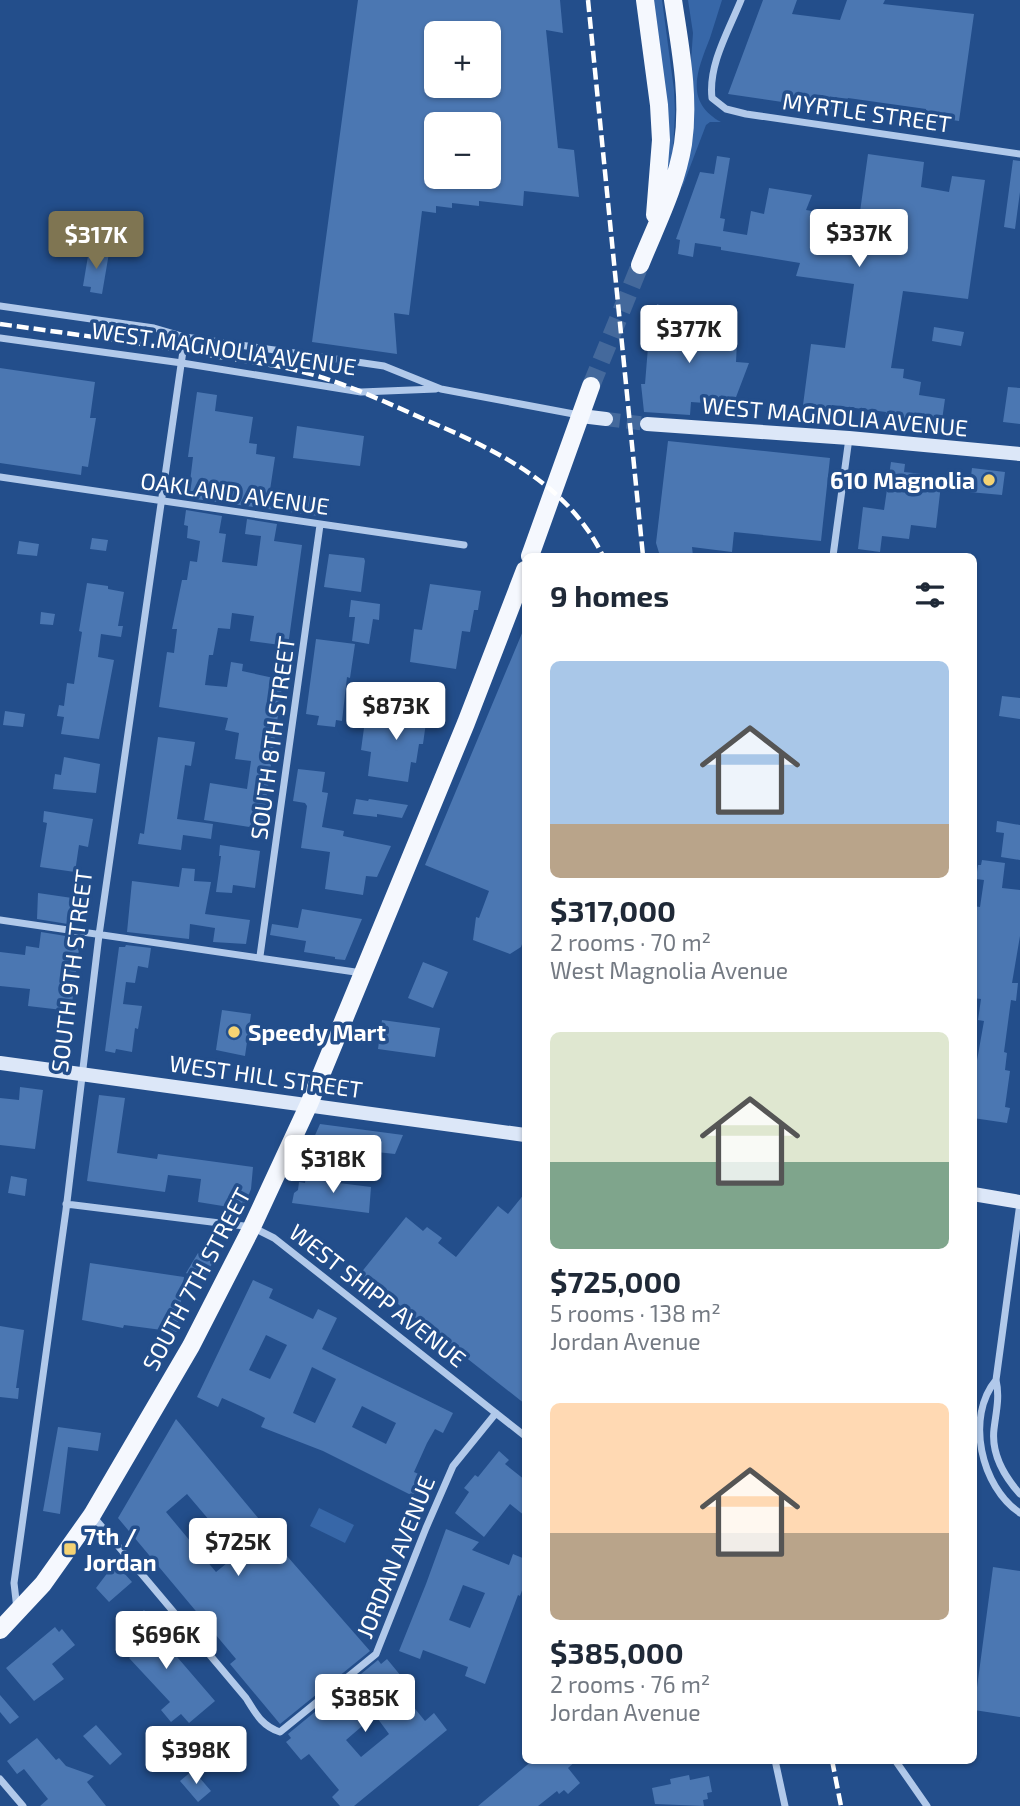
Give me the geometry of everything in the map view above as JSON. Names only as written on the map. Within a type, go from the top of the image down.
[{"type":"main road","points":[[645,0],[659,104],[661,140],[653,232]]},
{"type":"main road","points":[[640,265],[671,189],[684,133],[684,75],[673,0]]},
{"type":"main road","points":[[531,553],[591,386]]},
{"type":"main road","name":"SOUTH 7TH STREET","points":[[0,1630],[43,1584],[92,1515],[191,1346],[252,1227],[309,1104],[466,723],[522,578]]},
{"type":"street","name":"MYRTLE STREET","points":[[741,0],[716,62],[710,85],[712,98],[726,109],[1020,154]]},
{"type":"street","name":"WEST MAGNOLIA AVENUE","points":[[0,306],[384,366],[441,389],[606,419]]},
{"type":"street","name":"SOUTH 9TH STREET","points":[[17,1611],[14,1583],[66,1203],[99,935],[186,337]]},
{"type":"street","name":"WEST MAGNOLIA AVENUE","points":[[0,338],[182,363],[361,392],[441,389]]},
{"type":"street","name":"WEST MAGNOLIA AVENUE","points":[[647,424],[849,438],[1020,454]]},
{"type":"street","points":[[833,553],[849,438]]},
{"type":"street","name":"OAKLAND AVENUE","points":[[0,477],[464,545]]},
{"type":"street","name":"SOUTH 8TH STREET","points":[[260,956],[320,525]]},
{"type":"street","points":[[0,920],[362,973]]},
{"type":"street","name":"WEST HILL STREET","points":[[0,1063],[522,1135]]},
{"type":"street","points":[[977,1195],[1020,1202],[998,1362],[996,1380],[999,1393],[993,1432],[994,1446],[1004,1471],[1020,1494]]},
{"type":"street","name":"WEST SHIPP AVENUE","points":[[66,1203],[252,1227],[284,1246],[522,1434]]},
{"type":"street","points":[[996,1380],[986,1392],[981,1418],[982,1450],[984,1461],[998,1491],[1020,1513]]},
{"type":"street","name":"JORDAN AVENUE","points":[[92,1515],[235,1685],[260,1720],[267,1728],[280,1732],[376,1654],[453,1466],[496,1413]]},
{"type":"street","points":[[776,1764],[785,1806]]},
{"type":"street","points":[[898,1764],[927,1806]]},
{"type":"street","points":[[1,1781],[23,1806]]},
{"type":"shaded area","points":[[651,0],[662,0],[674,90],[673,151],[666,186]]},
{"type":"shaded area","points":[[688,0],[722,0],[701,61],[697,84],[702,104],[709,114],[721,122],[710,122],[706,125],[682,188],[693,33]]},
{"type":"shaded area","points":[[319,1508],[354,1525],[345,1543],[310,1526]]},
{"type":"building","points":[[358,0],[560,0],[563,33],[546,30],[558,148],[574,150],[579,197],[524,191],[523,206],[479,201],[479,206],[452,203],[452,208],[436,206],[436,213],[422,211],[409,315],[394,313],[397,354],[312,342]]},
{"type":"building","points":[[763,0],[797,0],[792,14],[840,20],[847,0],[885,0],[883,4],[974,14],[959,121],[926,116],[926,109],[848,98],[843,111],[728,94]]},
{"type":"building","points":[[868,154],[924,162],[921,187],[949,192],[952,176],[985,180],[968,299],[903,291],[891,368],[904,369],[903,378],[921,382],[919,395],[945,399],[942,420],[920,416],[918,426],[885,420],[886,412],[832,405],[832,410],[803,405],[811,344],[845,348],[854,284],[796,276],[800,263],[721,250],[721,247],[695,243],[693,257],[678,254],[680,240],[676,239],[700,172],[714,174],[717,156],[730,158],[720,218],[725,219],[723,231],[747,235],[751,211],[764,214],[769,188],[812,195],[806,210],[859,219]]},
{"type":"building","points":[[1013,160],[1020,161],[1020,192],[1015,229],[1004,227]]},
{"type":"building","points":[[89,250],[109,253],[102,294],[90,292],[91,287],[83,286]]},
{"type":"building","points":[[657,304],[723,326],[720,341],[737,342],[736,362],[749,363],[733,405],[691,402],[690,415],[644,412],[641,384],[645,384],[648,347]]},
{"type":"building","points":[[934,327],[964,332],[961,346],[932,341]]},
{"type":"building","points":[[0,368],[95,382],[90,418],[96,418],[88,467],[82,466],[81,475],[0,463]]},
{"type":"building","points":[[1008,387],[1020,388],[1020,424],[1003,422]]},
{"type":"building","points":[[197,392],[217,395],[215,411],[253,417],[249,443],[257,444],[256,454],[275,457],[270,490],[329,499],[326,517],[188,498],[193,457],[188,457]]},
{"type":"building","points":[[297,426],[364,436],[360,466],[293,458]]},
{"type":"building","points":[[668,441],[830,458],[821,541],[734,532],[732,552],[692,547],[693,553],[659,553],[656,543]]},
{"type":"building","points":[[891,462],[905,464],[904,472],[942,476],[936,528],[911,525],[909,539],[882,536],[880,552],[858,549],[863,507],[884,510]]},
{"type":"building","points":[[972,468],[1005,472],[1002,495],[969,492]]},
{"type":"building","points":[[186,510],[222,516],[219,533],[226,534],[222,562],[257,566],[261,536],[245,534],[247,519],[277,524],[274,541],[302,545],[288,646],[250,641],[254,616],[232,613],[230,629],[218,628],[213,655],[209,655],[205,685],[227,687],[231,662],[243,664],[242,671],[283,680],[262,829],[204,820],[210,783],[247,789],[251,761],[235,759],[239,733],[225,730],[228,718],[159,707],[167,652],[174,653],[177,629],[172,629],[182,580],[187,580],[190,561],[197,562],[200,541],[187,538],[188,526],[184,525]]},
{"type":"building","points":[[92,538],[108,540],[106,551],[90,549]]},
{"type":"building","points":[[19,541],[39,544],[37,556],[17,554]]},
{"type":"building","points":[[329,554],[364,558],[361,592],[324,587]]},
{"type":"building","points":[[87,583],[124,592],[118,626],[123,626],[121,637],[101,634],[98,657],[114,660],[99,739],[61,734],[64,717],[57,716],[59,705],[64,706],[67,683],[74,684]]},
{"type":"building","points":[[430,584],[481,591],[470,632],[462,631],[456,669],[410,662],[414,629],[422,630]]},
{"type":"building","points":[[351,600],[380,604],[379,620],[373,619],[369,644],[352,641],[355,617],[349,617]]},
{"type":"building","points":[[41,612],[55,614],[53,625],[40,624]]},
{"type":"building","points":[[522,633],[521,947],[510,954],[473,940],[476,917],[479,918],[489,891],[425,865]]},
{"type":"building","points":[[316,639],[355,644],[350,678],[347,677],[342,721],[336,720],[335,727],[317,725],[319,716],[306,714]]},
{"type":"building","points":[[1002,696],[1020,698],[1020,719],[999,716]]},
{"type":"building","points":[[387,702],[428,708],[423,744],[419,744],[416,763],[411,762],[408,782],[368,776],[371,752],[361,750],[364,728],[384,728]]},
{"type":"building","points":[[5,711],[25,714],[23,727],[3,725]]},
{"type":"building","points":[[158,737],[195,742],[191,766],[185,765],[177,819],[213,824],[211,839],[183,835],[181,850],[138,844],[140,833],[144,834]]},
{"type":"building","points":[[64,757],[100,764],[96,793],[53,789],[55,774],[61,775]]},
{"type":"building","points":[[298,769],[325,772],[322,792],[328,793],[322,827],[344,831],[343,836],[391,846],[377,877],[366,876],[363,895],[325,889],[330,852],[301,848],[307,806],[305,803],[293,801]]},
{"type":"building","points":[[356,799],[408,805],[402,818],[377,814],[377,817],[353,814]]},
{"type":"building","points":[[44,811],[93,819],[88,847],[79,845],[75,872],[40,867],[47,823],[43,822]]},
{"type":"building","points":[[997,821],[1020,825],[1020,860],[1001,857],[1004,833],[996,832]]},
{"type":"building","points":[[220,845],[260,851],[255,888],[233,885],[232,893],[216,892]]},
{"type":"building","points":[[982,860],[1005,863],[1002,888],[1020,890],[1020,936],[1012,983],[1018,983],[1016,1001],[1011,1000],[1004,1052],[1007,1053],[1005,1070],[1010,1071],[1005,1107],[1010,1108],[1007,1123],[977,1119],[977,1060],[984,1021],[978,1020],[981,999],[977,998],[977,907],[980,907],[984,880],[977,879],[977,872],[978,865],[981,865]]},
{"type":"building","points":[[182,868],[195,869],[194,881],[211,882],[205,914],[250,920],[246,944],[213,942],[215,928],[190,924],[189,939],[127,932],[132,881],[179,887]]},
{"type":"building","points":[[38,893],[79,899],[74,925],[37,919]]},
{"type":"building","points":[[302,909],[362,919],[345,960],[304,952],[306,941],[270,935],[272,924],[298,928]]},
{"type":"building","points":[[41,932],[80,941],[71,1011],[28,1006],[30,989],[0,986],[0,952],[25,955],[26,946],[39,948]]},
{"type":"building","points":[[126,945],[151,948],[148,968],[138,966],[135,983],[126,982],[123,1004],[142,1006],[138,1029],[135,1028],[132,1052],[116,1049],[115,1053],[105,1051],[119,947]]},
{"type":"building","points":[[423,962],[448,972],[433,1008],[408,998]]},
{"type":"building","name":"Speedy Mart","points":[[222,1010],[251,1014],[245,1056],[216,1050]]},
{"type":"building","points":[[382,1020],[440,1028],[435,1057],[378,1049]]},
{"type":"building","points":[[20,1087],[43,1090],[35,1149],[0,1145],[0,1098],[19,1100]]},
{"type":"building","points":[[99,1095],[125,1098],[117,1153],[157,1159],[158,1154],[253,1167],[251,1189],[240,1217],[228,1215],[229,1207],[198,1202],[201,1179],[168,1175],[165,1192],[87,1181]]},
{"type":"building","points":[[320,1124],[403,1135],[395,1154],[349,1149],[312,1142]]},
{"type":"building","points":[[306,1174],[324,1177],[323,1181],[371,1187],[369,1213],[292,1203],[299,1182],[305,1183]]},
{"type":"building","points":[[11,1176],[27,1179],[25,1196],[8,1193]]},
{"type":"building","points":[[522,1197],[522,1402],[360,1274],[406,1217],[423,1231],[427,1227],[442,1238],[438,1243],[456,1257],[498,1206],[508,1214]]},
{"type":"building","points":[[198,1253],[213,1262],[202,1282],[186,1273]]},
{"type":"building","points":[[90,1263],[184,1277],[177,1332],[124,1325],[123,1328],[82,1320]]},
{"type":"building","points":[[253,1280],[273,1289],[269,1298],[313,1319],[318,1309],[337,1318],[322,1349],[453,1413],[443,1433],[435,1429],[427,1443],[414,1472],[423,1476],[413,1496],[323,1451],[261,1427],[265,1418],[251,1411],[222,1398],[218,1407],[197,1397]],"holes":[[[266,1335],[287,1345],[270,1379],[249,1370]],[[312,1367],[336,1379],[315,1423],[293,1413]],[[362,1406],[396,1423],[386,1444],[352,1427]]]},
{"type":"building","points":[[0,1326],[24,1330],[16,1388],[19,1388],[18,1399],[0,1397]]},
{"type":"building","points":[[176,1419],[268,1530],[266,1532],[370,1651],[280,1724],[230,1664],[236,1659],[118,1518]],"holes":[[[187,1494],[238,1554],[216,1572],[166,1512]]]},
{"type":"building","points":[[58,1427],[101,1433],[98,1451],[68,1447],[60,1514],[43,1511]]},
{"type":"building","points":[[499,1451],[509,1460],[505,1464],[522,1478],[522,1514],[510,1504],[484,1537],[455,1513],[469,1492],[464,1488],[475,1475],[478,1477]]},
{"type":"building","points":[[446,1529],[479,1542],[472,1550],[509,1565],[513,1554],[522,1558],[522,1590],[485,1684],[465,1676],[468,1667],[423,1650],[420,1659],[399,1651]],"holes":[[[463,1585],[485,1593],[470,1628],[449,1620]]]},
{"type":"building","points":[[115,1563],[132,1582],[109,1602],[96,1588]]},
{"type":"building","points":[[993,1567],[1020,1571],[1020,1717],[977,1710],[977,1687]]},
{"type":"building","points":[[144,1610],[152,1618],[147,1622],[215,1701],[189,1723],[181,1714],[171,1722],[161,1710],[170,1702],[129,1658],[136,1652],[119,1632]]},
{"type":"building","points":[[55,1627],[59,1632],[62,1629],[75,1645],[52,1664],[64,1679],[34,1701],[6,1668]]},
{"type":"building","points":[[387,1659],[401,1676],[394,1683],[425,1721],[434,1713],[447,1730],[354,1806],[340,1806],[332,1797],[339,1790],[309,1754],[301,1760],[286,1742],[291,1738],[288,1734],[378,1660],[381,1664]],"holes":[[[375,1715],[389,1734],[361,1757],[346,1740]]]},
{"type":"building","points":[[0,1695],[19,1717],[10,1724],[0,1712]]},
{"type":"building","points":[[96,1725],[122,1754],[110,1765],[83,1736]]},
{"type":"building","points":[[37,1738],[56,1760],[59,1758],[66,1766],[94,1776],[87,1782],[106,1806],[40,1806],[48,1799],[24,1769],[17,1774],[7,1761]]},
{"type":"building","points":[[528,1764],[572,1764],[568,1768],[580,1783],[568,1794],[564,1790],[559,1794],[557,1791],[538,1806],[478,1806]]},
{"type":"building","points":[[193,1770],[211,1791],[198,1802],[180,1781]]},
{"type":"building","points":[[689,1775],[690,1780],[709,1776],[712,1792],[707,1793],[708,1799],[703,1800],[704,1806],[655,1804],[652,1788],[671,1784],[670,1779]]},
{"type":"tunnel","points":[[591,386],[640,265]]},
{"type":"tunnel","points":[[606,419],[647,424]]},
{"type":"railway","points":[[588,0],[643,553]]},
{"type":"railway","points":[[0,324],[268,364],[347,386],[467,438],[535,477],[573,512],[601,553]]},
{"type":"railway","points":[[833,1764],[841,1806]]},
{"type":"place","name":"610 Magnolia","points":[[989,480]]},
{"type":"place","name":"Speedy Mart","points":[[234,1032]]},
{"type":"place","name":"7th / Jordan","points":[[70,1549]]}]
